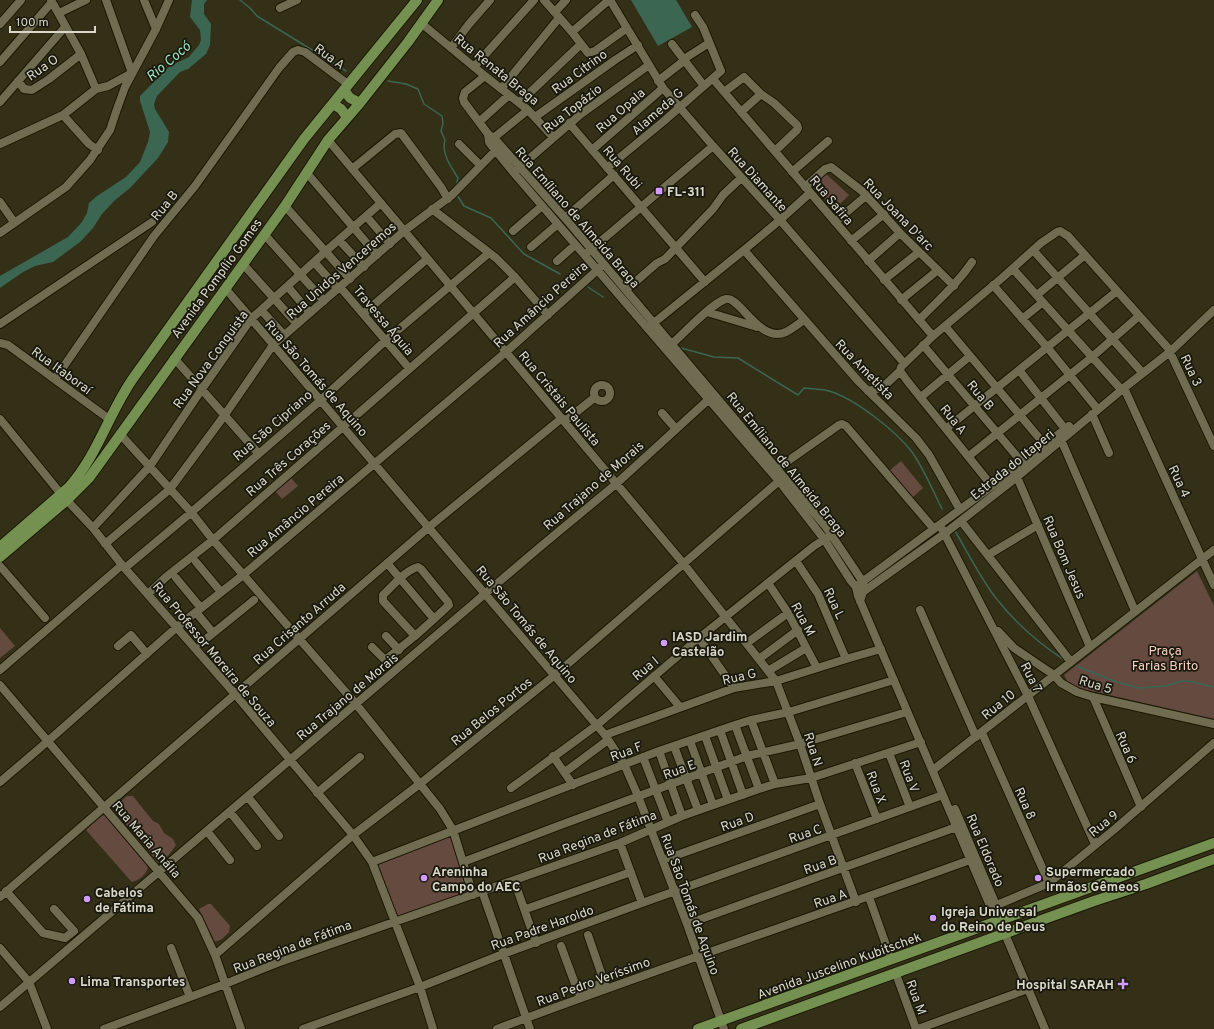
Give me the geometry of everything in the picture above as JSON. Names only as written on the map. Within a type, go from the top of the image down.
[{"type":"main road","name":"Avenida Pompílio Gomes","points":[[0,557],[64,497],[87,464],[109,419],[134,377],[304,139],[417,0]]},
{"type":"main road","name":"Avenida Pompílio Gomes","points":[[0,547],[89,478],[243,264],[328,140],[360,103],[408,42],[438,0]]},
{"type":"main road","points":[[346,88],[350,98],[360,103]]},
{"type":"main road","points":[[333,104],[341,109],[347,117]]},
{"type":"main road","name":"Avenida Juscelino Kubitschek","points":[[698,1029],[722,1025],[891,959],[1214,843]]},
{"type":"main road","name":"Avenida Juscelino Kubitschek","points":[[741,1029],[1214,859]]},
{"type":"street","points":[[0,24],[21,0]]},
{"type":"street","points":[[59,13],[86,0]]},
{"type":"street","points":[[106,0],[132,73]]},
{"type":"street","points":[[144,0],[156,29]]},
{"type":"street","points":[[0,232],[66,187],[74,180],[98,150],[110,130],[132,73],[156,29],[169,0]]},
{"type":"street","points":[[280,8],[297,0]]},
{"type":"street","points":[[451,48],[490,0]]},
{"type":"street","points":[[474,67],[534,0]]},
{"type":"street","points":[[544,0],[588,53],[593,52],[627,28]]},
{"type":"street","points":[[501,89],[557,15],[566,0]]},
{"type":"street","points":[[572,32],[609,0]]},
{"type":"street","name":"Rua Diamante","points":[[609,0],[658,81],[741,178],[780,220],[902,367]]},
{"type":"street","points":[[0,62],[52,1],[81,54],[96,89]]},
{"type":"street","points":[[658,81],[684,60],[709,43],[703,28],[695,15]]},
{"type":"street","name":"Rua Renata Braga","points":[[421,23],[520,103],[536,117],[553,137]]},
{"type":"street","points":[[0,102],[65,27]]},
{"type":"street","name":"Alameda G","points":[[608,168],[721,71],[709,43]]},
{"type":"street","points":[[520,103],[581,44]]},
{"type":"street","points":[[672,44],[704,86]]},
{"type":"street","name":"Rua Citrino","points":[[536,117],[614,60],[638,46]]},
{"type":"street","name":"Rua A","points":[[296,50],[305,52],[346,88]]},
{"type":"street","name":"Rua B","points":[[55,379],[154,236],[195,186],[284,61],[296,50]]},
{"type":"street","name":"Rua O","points":[[18,81],[24,89],[32,90],[49,79],[81,54]]},
{"type":"street","name":"Rua Topázio","points":[[516,170],[569,123],[649,66]]},
{"type":"street","points":[[0,144],[63,115],[96,89],[108,86],[132,73]]},
{"type":"street","name":"Rua Emíliano de Almeida Braga","points":[[485,76],[463,95],[463,100],[542,206],[575,245],[588,252]]},
{"type":"street","points":[[724,92],[744,77],[797,125],[797,130],[775,151]]},
{"type":"street","name":"Rua Safira","points":[[713,79],[933,336]]},
{"type":"street","name":"Rua Opala","points":[[592,150],[664,88]]},
{"type":"street","points":[[741,112],[761,94]]},
{"type":"street","points":[[479,122],[509,95]]},
{"type":"street","points":[[490,138],[528,110]]},
{"type":"street","points":[[63,115],[89,144],[98,150]]},
{"type":"street","name":"Rua Rubi","points":[[569,123],[705,282]]},
{"type":"street","points":[[352,170],[395,134],[401,133],[450,197]]},
{"type":"street","name":"Rua Emíliano de Almeida Braga","points":[[490,138],[495,151],[565,218],[588,252],[650,325],[708,400],[828,537]]},
{"type":"street","name":"Rua Cristais Paulista","points":[[328,140],[683,563],[726,617]]},
{"type":"street","points":[[792,172],[828,141]]},
{"type":"street","points":[[458,144],[480,165]]},
{"type":"street","points":[[588,252],[713,146]]},
{"type":"street","name":"Rua Unidos Venceremos","points":[[105,544],[170,489],[224,416],[273,344],[404,231],[450,197],[495,151]]},
{"type":"street","name":"Rua Joana D'arc","points":[[807,190],[825,169],[831,167],[867,195],[918,252],[954,286]]},
{"type":"street","points":[[306,172],[377,255]]},
{"type":"street","points":[[565,218],[614,175]]},
{"type":"street","points":[[626,290],[657,262],[665,259],[713,209],[723,195],[741,178]]},
{"type":"street","points":[[650,325],[780,220],[807,190]]},
{"type":"street","points":[[835,222],[867,195]]},
{"type":"street","points":[[0,202],[14,222]]},
{"type":"street","name":"Rua Nova Conquista","points":[[93,528],[150,466],[251,320],[326,251],[381,204]]},
{"type":"street","points":[[284,206],[350,279]]},
{"type":"street","points":[[513,231],[542,206]]},
{"type":"street","points":[[432,209],[489,253],[515,277],[548,315]]},
{"type":"street","points":[[851,241],[884,214]]},
{"type":"street","points":[[367,217],[390,244]]},
{"type":"street","points":[[0,324],[152,222]]},
{"type":"street","points":[[531,247],[558,224]]},
{"type":"street","name":"Rua 3","points":[[1033,250],[1047,238],[1060,231],[1068,236],[1169,350],[1214,446]]},
{"type":"street","points":[[868,261],[900,233]]},
{"type":"street","points":[[264,234],[324,301]]},
{"type":"street","points":[[339,240],[364,267]]},
{"type":"street","points":[[557,261],[575,245]]},
{"type":"street","name":"Rua Ametista","points":[[744,250],[868,391],[916,438],[929,455],[959,508],[961,509]]},
{"type":"street","points":[[868,391],[882,388],[923,345],[1033,250],[1140,370]]},
{"type":"street","points":[[884,280],[918,252]]},
{"type":"street","name":"Rua São Cipriano","points":[[0,670],[123,566],[191,512],[320,400],[385,341],[451,287],[489,253]]},
{"type":"street","points":[[1036,295],[1085,255]]},
{"type":"street","points":[[363,314],[427,259]]},
{"type":"street","name":"Travessa Águia","points":[[314,262],[363,314],[409,368]]},
{"type":"street","points":[[918,320],[954,286],[972,262]]},
{"type":"street","points":[[243,264],[297,324]]},
{"type":"street","name":"Rua Emíliano de Almeida Braga","points":[[600,267],[626,290],[650,325],[672,344],[782,469],[828,537],[860,591]]},
{"type":"street","name":"Rua Amâncio Pereira","points":[[0,782],[177,627],[243,575],[506,352],[600,267]]},
{"type":"street","name":"Rua 4","points":[[1013,268],[1092,357],[1121,387],[1214,585]]},
{"type":"street","points":[[901,300],[938,270]]},
{"type":"street","name":"Rua Três Corações","points":[[148,594],[166,577],[213,540],[515,277]]},
{"type":"street","points":[[993,286],[1047,347],[1095,406]]},
{"type":"street","points":[[288,287],[310,313]]},
{"type":"street","name":"Rua São Tomás de Aquino","points":[[225,288],[607,738],[624,764],[638,796],[687,924],[722,1025]]},
{"type":"street","points":[[947,428],[1117,291]]},
{"type":"street","points":[[672,344],[707,312],[725,299],[731,300],[758,327]]},
{"type":"street","points":[[1022,319],[1043,302]]},
{"type":"street","points":[[261,310],[284,335]]},
{"type":"street","name":"Estrada do Itaperi","points":[[860,591],[944,534],[1017,477],[1060,437],[1092,414],[1140,370],[1176,345],[1214,310]]},
{"type":"street","points":[[707,312],[758,327],[776,334],[784,333],[804,320]]},
{"type":"street","points":[[969,456],[1092,357],[1139,316]]},
{"type":"street","points":[[945,326],[1045,445]]},
{"type":"street","name":"Rua Itaboraí","points":[[0,343],[8,345],[109,419]]},
{"type":"street","name":"Rua B","points":[[923,345],[1020,460]]},
{"type":"street","name":"Estrada do Itaperi","points":[[860,591],[937,527],[1045,445],[1060,437],[1066,429],[1169,350]]},
{"type":"street","points":[[921,397],[970,356]]},
{"type":"street","points":[[174,358],[258,453]]},
{"type":"street","name":"Rua A","points":[[902,367],[921,397],[992,486]]},
{"type":"street","points":[[1019,370],[1066,429]]},
{"type":"street","name":"Rua Crisanto Arruda","points":[[3,894],[429,527],[563,420],[594,398]]},
{"type":"street","name":"Rua Trajano de Morais","points":[[0,1007],[486,594],[540,546],[616,484],[708,400]]},
{"type":"street","points":[[662,413],[676,429]]},
{"type":"street","points":[[1092,414],[1109,453]]},
{"type":"street","name":"Rua Professor Moreira de Souza","points":[[0,419],[3,430],[93,528],[123,566],[235,694],[353,835],[372,862],[420,987],[433,1029]]},
{"type":"street","name":"Rua 7","points":[[782,469],[839,424],[842,424],[846,426],[944,534],[1028,696],[1095,844]]},
{"type":"street","points":[[120,434],[191,512],[243,575],[356,704],[421,784],[446,817],[452,830],[473,895]]},
{"type":"street","points":[[1060,437],[1135,611]]},
{"type":"street","name":"Rua Bom Jesus","points":[[1017,477],[1090,647]]},
{"type":"street","name":"Rua Belos Portos","points":[[215,955],[353,835],[421,784],[554,675],[779,481]]},
{"type":"street","points":[[961,521],[1071,662]]},
{"type":"street","points":[[988,555],[1038,525]]},
{"type":"street","name":"Rua I","points":[[510,788],[597,725],[699,638],[828,537]]},
{"type":"street","name":"Rua 10","points":[[933,768],[979,735],[1214,550]]},
{"type":"street","name":"Rua L","points":[[796,561],[818,594],[846,658]]},
{"type":"street","points":[[196,562],[221,592]]},
{"type":"street","points":[[387,563],[434,619]]},
{"type":"street","points":[[0,566],[45,618]]},
{"type":"street","points":[[372,647],[385,660],[399,650],[415,636],[434,619],[449,606],[448,602],[418,567],[412,569],[401,578],[383,595],[382,598],[383,601],[415,636]]},
{"type":"street","points":[[176,578],[213,633]]},
{"type":"street","name":"Rua M","points":[[768,583],[788,612],[816,668]]},
{"type":"street","name":"Rua Eldorado","points":[[860,591],[881,649],[907,712],[996,906],[1000,921]]},
{"type":"street","points":[[201,643],[254,600]]},
{"type":"street","name":"Rua 8","points":[[920,610],[1049,883]]},
{"type":"street","points":[[747,643],[788,612]]},
{"type":"street","name":"Rua N","points":[[726,617],[776,681],[789,712],[820,804],[856,902]]},
{"type":"street","name":"Rua 5","points":[[991,625],[1020,652],[1054,675],[1068,687],[1093,697],[1214,724]]},
{"type":"street","points":[[759,659],[798,630]]},
{"type":"street","points":[[118,646],[131,635],[147,654]]},
{"type":"street","points":[[386,636],[399,650]]},
{"type":"street","points":[[699,638],[734,688]]},
{"type":"street","points":[[768,671],[806,648]]},
{"type":"street","name":"Rua G","points":[[565,772],[607,738],[680,707],[734,688],[776,681],[846,658],[881,649]]},
{"type":"street","points":[[654,676],[680,707]]},
{"type":"street","name":"Rua F","points":[[372,862],[624,764],[690,740],[751,720],[789,712],[894,680]]},
{"type":"street","name":"Rua Maria Anália","points":[[0,685],[160,871],[198,918],[215,955],[241,1029]]},
{"type":"street","name":"Rua 6","points":[[1093,697],[1141,806]]},
{"type":"street","name":"Rua E","points":[[463,862],[747,756],[800,744],[907,712]]},
{"type":"street","points":[[751,720],[775,784]]},
{"type":"street","points":[[735,725],[759,789]]},
{"type":"street","points":[[720,730],[743,795]]},
{"type":"street","points":[[705,736],[728,800]]},
{"type":"street","points":[[690,740],[713,805]]},
{"type":"street","name":"Rua Regina de Fátima","points":[[104,1029],[226,984],[277,963],[620,843],[698,810],[775,784],[811,778],[921,742]]},
{"type":"street","name":"Rua 9","points":[[996,906],[1049,883],[1214,743]]},
{"type":"street","points":[[674,746],[698,810]]},
{"type":"street","points":[[659,751],[682,816]]},
{"type":"street","name":"Rua V","points":[[889,753],[910,807]]},
{"type":"street","points":[[554,756],[573,785]]},
{"type":"street","points":[[317,793],[360,757]]},
{"type":"street","points":[[644,757],[668,822]]},
{"type":"street","name":"Rua X","points":[[855,763],[877,819]]},
{"type":"street","name":"Rua Eldorado","points":[[933,768],[943,796],[959,826],[970,860],[1000,921],[1006,929],[1005,934],[1045,1029]]},
{"type":"street","name":"Rua C","points":[[674,892],[943,796]]},
{"type":"street","points":[[248,797],[279,836]]},
{"type":"street","name":"Rua D","points":[[663,860],[820,804]]},
{"type":"street","points":[[230,812],[258,846]]},
{"type":"street","name":"Rua B","points":[[687,924],[959,826]]},
{"type":"street","points":[[207,831],[230,860]]},
{"type":"street","points":[[620,843],[642,903]]},
{"type":"street","name":"Rua A","points":[[698,957],[856,902],[970,860]]},
{"type":"street","points":[[526,909],[631,872]]},
{"type":"street","points":[[514,880],[526,909],[536,943]]},
{"type":"street","points":[[482,892],[530,1029]]},
{"type":"street","name":"Rua Padre Haroldo","points":[[303,1029],[674,892]]},
{"type":"street","points":[[3,894],[44,933],[65,938],[74,931],[54,909]]},
{"type":"street","points":[[869,897],[891,959]]},
{"type":"street","points":[[561,946],[578,992],[606,986],[588,935]]},
{"type":"street","points":[[0,948],[29,982],[47,1029]]},
{"type":"street","points":[[171,948],[190,997]]},
{"type":"street","name":"Rua Pedro Veríssimo","points":[[498,1029],[606,986],[698,957]]},
{"type":"street","name":"Rua M","points":[[896,974],[917,1029]]},
{"type":"street","points":[[917,1029],[1028,989]]},
{"type":"green space","points":[[825,173],[849,195],[835,209],[812,186]]},
{"type":"green space","points":[[901,461],[923,488],[912,498],[889,471]]},
{"type":"green space","points":[[291,478],[298,486],[282,499],[275,491]]},
{"type":"green space","name":"Praça Farias Brito","points":[[1197,571],[1214,606],[1214,719],[1070,686],[1064,675]]},
{"type":"green space","points":[[0,628],[15,646],[0,658]]},
{"type":"green space","points":[[127,796],[133,796],[153,821],[159,824],[164,833],[173,839],[176,845],[161,863],[157,863],[147,847],[116,813],[115,807]]},
{"type":"green space","points":[[105,814],[144,859],[148,868],[140,879],[132,882],[86,830]]},
{"type":"green space","name":"Areninha Campo do AEC","points":[[450,836],[469,892],[398,917],[378,864]]},
{"type":"green space","points":[[211,904],[230,926],[229,932],[222,939],[215,942],[199,909]]},
{"type":"shaded area","name":"Rio Cocó","points":[[192,0],[207,0],[204,4],[204,14],[211,24],[210,45],[206,54],[188,69],[180,72],[157,96],[154,104],[155,109],[169,132],[168,142],[158,158],[130,188],[114,201],[80,242],[53,262],[35,266],[23,272],[0,288],[0,276],[68,237],[82,222],[87,213],[89,203],[126,177],[140,162],[148,142],[150,132],[140,101],[140,96],[170,66],[189,57],[199,45],[201,40],[200,30],[190,17]]},
{"type":"shaded area","points":[[631,0],[676,0],[692,27],[658,46]]},
{"type":"waterway","points":[[240,0],[257,16],[346,71]]},
{"type":"waterway","points":[[388,81],[406,84],[418,89],[424,104],[442,116],[443,123],[441,131],[445,140],[444,150],[447,160],[458,178],[456,186]]},
{"type":"waterway","points":[[457,195],[464,206],[491,218],[524,254],[560,274]]},
{"type":"waterway","points":[[588,287],[603,297]]},
{"type":"waterway","points":[[681,348],[714,357],[738,358],[798,395],[804,388],[820,389],[839,395],[862,408],[885,425],[912,452],[942,509]]},
{"type":"waterway","points":[[955,531],[984,581],[1002,606],[1036,639],[1063,659]]},
{"type":"waterway","points":[[1076,666],[1114,681],[1139,688],[1166,686],[1181,681],[1189,681],[1214,687]]},
{"type":"place","name":"FL-311","points":[[659,191]]},
{"type":"place","name":"IASD Jardim Castelão","points":[[664,643]]},
{"type":"place","name":"Areninha Campo do AEC","points":[[424,878]]},
{"type":"place","name":"Supermercado Irmãos Gêmeos","points":[[1038,878]]},
{"type":"place","name":"Cabelos de Fátima","points":[[87,899]]},
{"type":"place","name":"Igreja Universal do Reino de Deus","points":[[933,918]]},
{"type":"place","name":"Lima Transportes","points":[[72,981]]},
{"type":"place","name":"Hospital SARAH","points":[[1123,984]]}]
